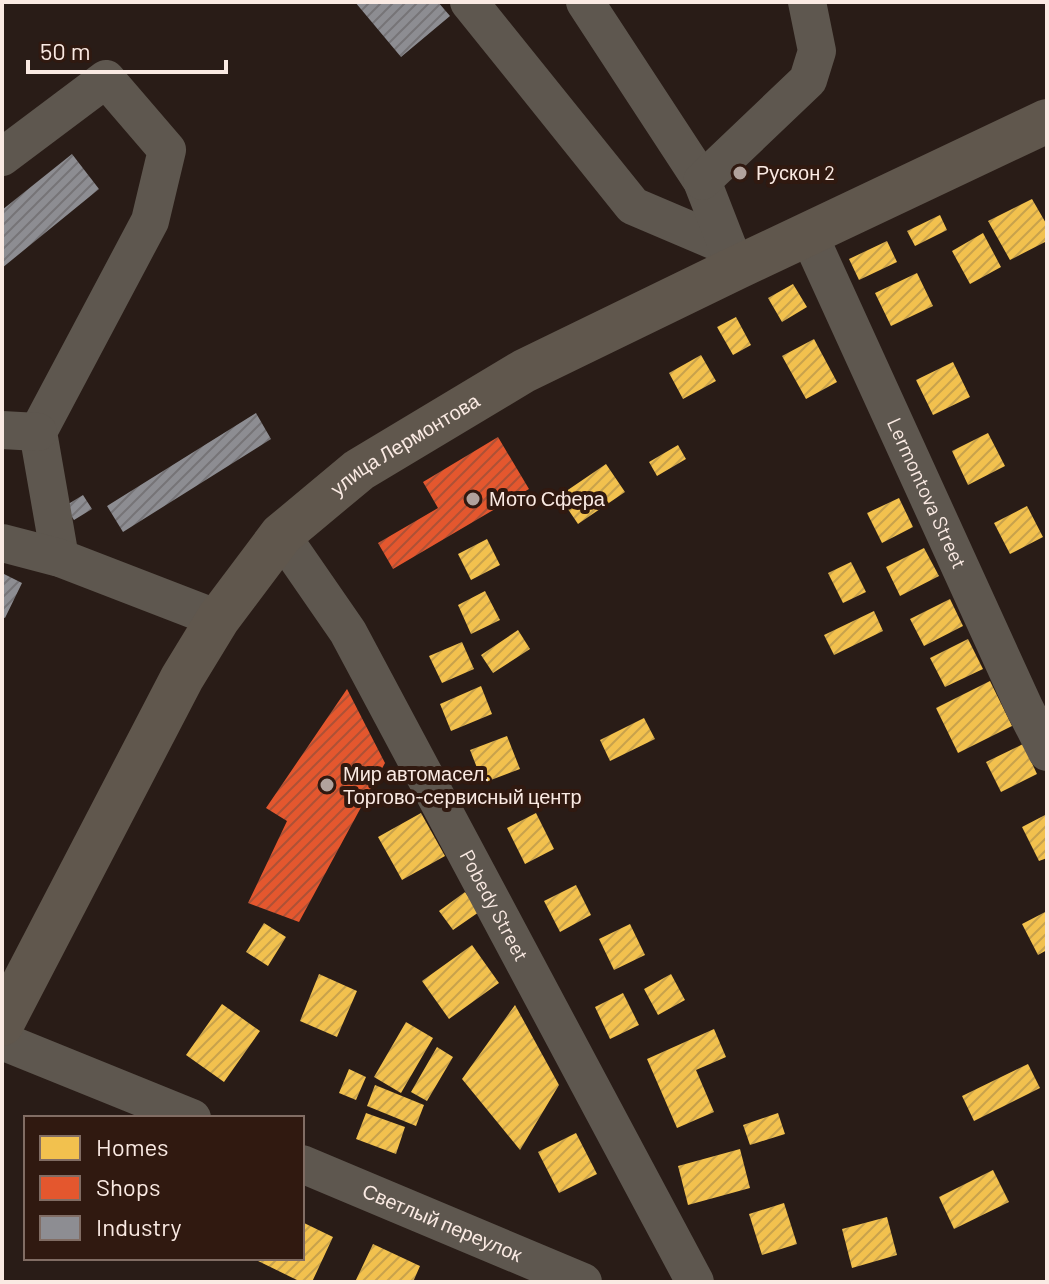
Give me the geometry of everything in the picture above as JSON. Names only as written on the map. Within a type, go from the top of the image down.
[{"type":"main road","name":"улица Лермонтова","points":[[2,1024],[182,678],[218,619],[281,535],[359,470],[434,423],[731,257],[808,233],[1047,121]]},
{"type":"street","points":[[469,2],[633,206],[731,257]]},
{"type":"street","points":[[585,2],[702,181],[731,257]]},
{"type":"street","points":[[702,181],[808,80],[817,51],[807,2]]},
{"type":"street","points":[[2,157],[106,79],[167,150],[150,221],[20,431],[60,558]]},
{"type":"street","name":"Lermontova Street","points":[[808,233],[1036,701],[1047,752]]},
{"type":"street","name":"Pobedy Street","points":[[281,535],[348,632],[695,1282]]},
{"type":"street","points":[[2,543],[60,558],[218,619]]},
{"type":"street","points":[[2,1041],[187,1116]]},
{"type":"street","name":"Светлый переулок","points":[[304,1165],[583,1282]]},
{"type":"building: Homes","points":[[1032,199],[1047,225],[1047,241],[1010,260],[988,221]]},
{"type":"building: Homes","points":[[940,215],[947,230],[915,246],[907,231]]},
{"type":"building: Homes","points":[[983,233],[1001,267],[970,284],[952,251]]},
{"type":"building: Homes","points":[[887,241],[897,262],[859,280],[849,259]]},
{"type":"building: Homes","points":[[917,273],[933,306],[891,326],[875,293]]},
{"type":"building: Homes","points":[[793,284],[807,307],[782,322],[768,298]]},
{"type":"building: Homes","points":[[736,317],[751,345],[733,355],[717,327]]},
{"type":"building: Homes","points":[[814,339],[837,382],[806,399],[782,356]]},
{"type":"building: Homes","points":[[701,355],[716,381],[683,399],[669,373]]},
{"type":"building: Homes","points":[[953,362],[970,397],[933,415],[916,380]]},
{"type":"building: Homes","points":[[988,433],[1005,466],[968,485],[952,451]]},
{"type":"building: Homes","points":[[678,445],[686,459],[657,476],[649,462]]},
{"type":"building: Homes","points":[[606,464],[625,492],[578,524],[559,496]]},
{"type":"building: Homes","points":[[899,498],[913,527],[882,543],[867,513]]},
{"type":"building: Homes","points":[[1027,506],[1043,537],[1010,554],[994,523]]},
{"type":"building: Homes","points":[[487,539],[500,565],[471,580],[458,554]]},
{"type":"building: Homes","points":[[924,548],[939,576],[900,596],[886,567]]},
{"type":"building: Homes","points":[[851,562],[866,592],[843,603],[828,573]]},
{"type":"building: Homes","points":[[485,591],[500,620],[471,634],[458,605]]},
{"type":"building: Homes","points":[[950,599],[963,626],[924,646],[910,619]]},
{"type":"building: Homes","points":[[874,611],[883,631],[834,655],[824,635]]},
{"type":"building: Homes","points":[[518,630],[530,649],[493,673],[481,655]]},
{"type":"building: Homes","points":[[968,639],[983,669],[945,687],[930,658]]},
{"type":"building: Homes","points":[[462,642],[474,669],[442,683],[429,656]]},
{"type":"building: Homes","points":[[990,681],[1012,726],[958,753],[936,708]]},
{"type":"building: Homes","points":[[481,686],[492,714],[451,731],[440,704]]},
{"type":"building: Homes","points":[[644,718],[655,739],[610,761],[600,740]]},
{"type":"building: Homes","points":[[507,736],[520,769],[483,783],[470,750]]},
{"type":"building: Homes","points":[[1023,744],[1037,774],[1001,792],[986,762]]},
{"type":"building: Homes","points":[[421,813],[445,856],[402,880],[378,837]]},
{"type":"building: Homes","points":[[536,813],[554,849],[525,864],[507,828]]},
{"type":"building: Homes","points":[[1047,814],[1047,858],[1039,861],[1022,827]]},
{"type":"building: Homes","points":[[576,885],[591,915],[560,932],[544,901]]},
{"type":"building: Homes","points":[[465,892],[479,912],[453,930],[439,911]]},
{"type":"building: Homes","points":[[1047,911],[1047,950],[1038,955],[1022,924]]},
{"type":"building: Homes","points":[[264,923],[286,937],[268,966],[246,952]]},
{"type":"building: Homes","points":[[630,924],[645,955],[614,970],[599,939]]},
{"type":"building: Homes","points":[[472,945],[499,983],[449,1019],[422,981]]},
{"type":"building: Homes","points":[[319,974],[357,991],[337,1037],[300,1021]]},
{"type":"building: Homes","points":[[671,974],[685,1000],[658,1015],[644,989]]},
{"type":"building: Homes","points":[[623,993],[639,1025],[610,1039],[595,1007]]},
{"type":"building: Homes","points":[[222,1004],[260,1031],[224,1082],[186,1055]]},
{"type":"building: Homes","points":[[515,1005],[559,1085],[520,1150],[462,1079]]},
{"type":"building: Homes","points":[[406,1022],[433,1038],[401,1093],[374,1077]]},
{"type":"building: Homes","points":[[714,1029],[726,1057],[696,1070],[714,1112],[677,1128],[647,1059]]},
{"type":"building: Homes","points":[[437,1047],[453,1057],[427,1101],[411,1092]]},
{"type":"building: Homes","points":[[1028,1064],[1040,1088],[974,1121],[962,1096]]},
{"type":"building: Homes","points":[[349,1069],[366,1077],[356,1100],[339,1093]]},
{"type":"building: Homes","points":[[375,1085],[424,1105],[416,1126],[367,1106]]},
{"type":"building: Homes","points":[[366,1113],[405,1127],[396,1154],[356,1139]]},
{"type":"building: Homes","points":[[778,1113],[785,1134],[750,1145],[743,1125]]},
{"type":"building: Homes","points":[[576,1133],[597,1174],[559,1193],[538,1152]]},
{"type":"building: Homes","points":[[740,1149],[750,1188],[688,1205],[678,1166]]},
{"type":"building: Homes","points":[[993,1170],[1009,1202],[954,1229],[939,1197]]},
{"type":"building: Homes","points":[[784,1203],[797,1244],[762,1255],[749,1214]]},
{"type":"building: Homes","points":[[887,1217],[897,1255],[852,1268],[842,1229]]},
{"type":"building: Homes","points":[[304,1223],[333,1237],[312,1282],[301,1282],[256,1260],[304,1260]]},
{"type":"building: Homes","points":[[373,1244],[420,1266],[413,1282],[355,1282]]},
{"type":"building: Shops","name":"Мото Сфера","points":[[498,437],[529,489],[393,569],[378,543],[438,508],[423,482]]},
{"type":"building: Shops","name":"Мир автомасел. Торгово-сервисный центр","points":[[347,689],[385,763],[299,922],[248,903],[287,821],[266,808]]},
{"type":"building: Industry","points":[[355,2],[438,2],[450,16],[401,57]]},
{"type":"building: Industry","points":[[72,154],[99,189],[2,268],[2,210]]},
{"type":"building: Industry","points":[[256,413],[271,439],[123,532],[107,506]]},
{"type":"building: Industry","points":[[83,495],[92,509],[74,520],[65,506]]},
{"type":"building: Industry","points":[[4,574],[22,583],[5,618],[2,617]]},
{"type":"place","name":"Рускон 2","points":[[740,173]]},
{"type":"place","name":"Мото Сфера","points":[[473,499]]},
{"type":"place","name":"Мир автомасел. Торгово-сервисный центр","points":[[327,785]]}]
